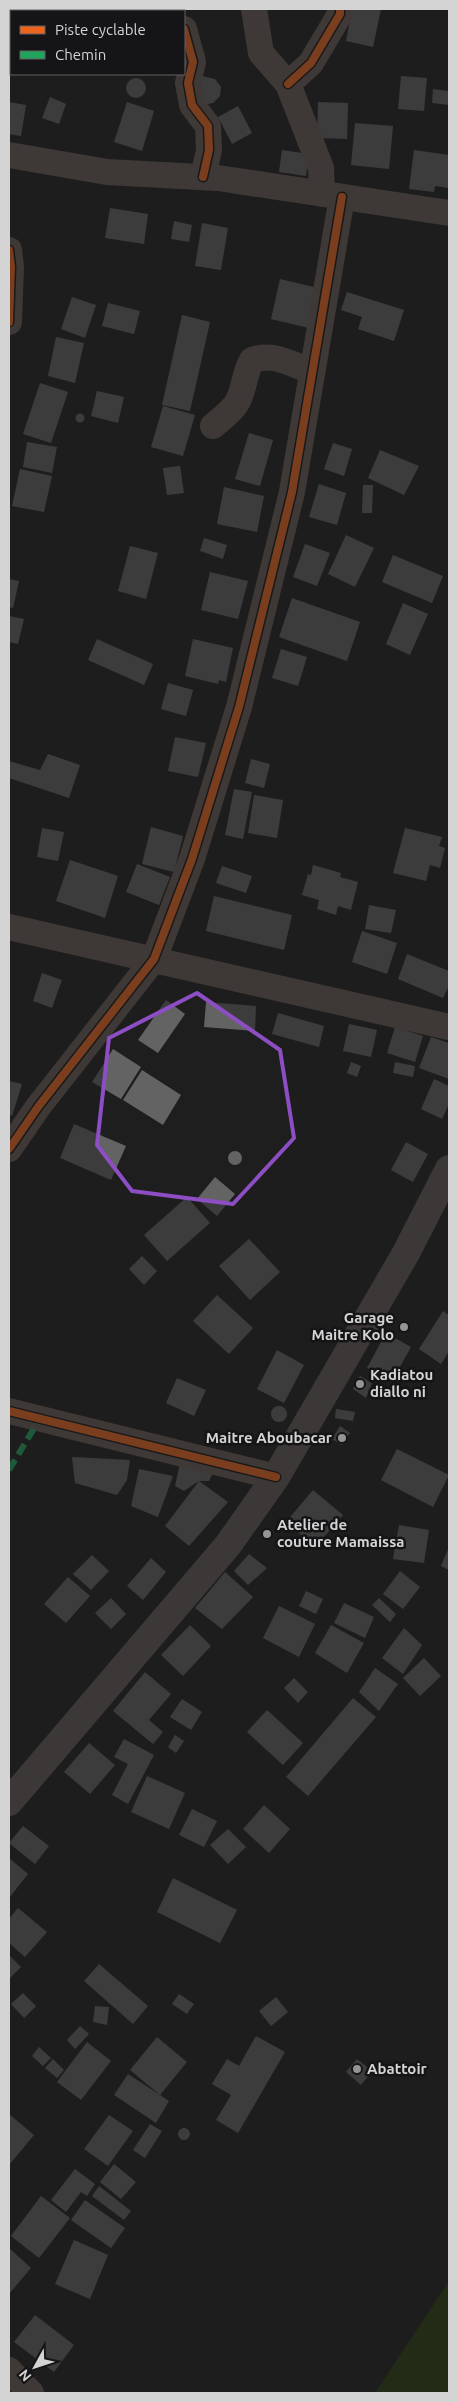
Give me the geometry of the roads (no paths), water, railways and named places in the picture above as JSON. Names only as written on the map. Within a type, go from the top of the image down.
[{"type":"highway","points":[[10,1800],[228,1545],[276,1477],[406,1253],[449,1169]]},
{"type":"street","points":[[9,1149],[38,1107],[154,958],[192,859],[239,708],[292,492],[312,371],[332,196],[288,84],[261,52],[254,9]]},
{"type":"street","points":[[288,84],[311,63],[340,14],[340,9]]},
{"type":"street","points":[[185,33],[193,62],[188,83],[192,105],[208,126],[209,150],[203,177]]},
{"type":"street","points":[[9,155],[107,172],[203,177],[449,213]]},
{"type":"street","points":[[9,250],[12,267],[9,322]]},
{"type":"street","points":[[214,426],[236,405],[241,395],[244,376],[252,360],[264,355],[272,356],[312,371]]},
{"type":"street","points":[[9,927],[154,958],[449,1027]]},
{"type":"street","points":[[9,1411],[276,1477]]},
{"type":"street","points":[[9,2370],[32,2393]]},
{"type":"place","name":"Garage Maitre Kolo","points":[[404,1327]]},
{"type":"place","name":"Kadiatou diallo ni","points":[[360,1384]]},
{"type":"place","name":"Maitre Aboubacar","points":[[342,1438]]},
{"type":"place","name":"Atelier de couture Mamaissa","points":[[267,1534]]},
{"type":"place","name":"Abattoir","points":[[357,2069]]}]
